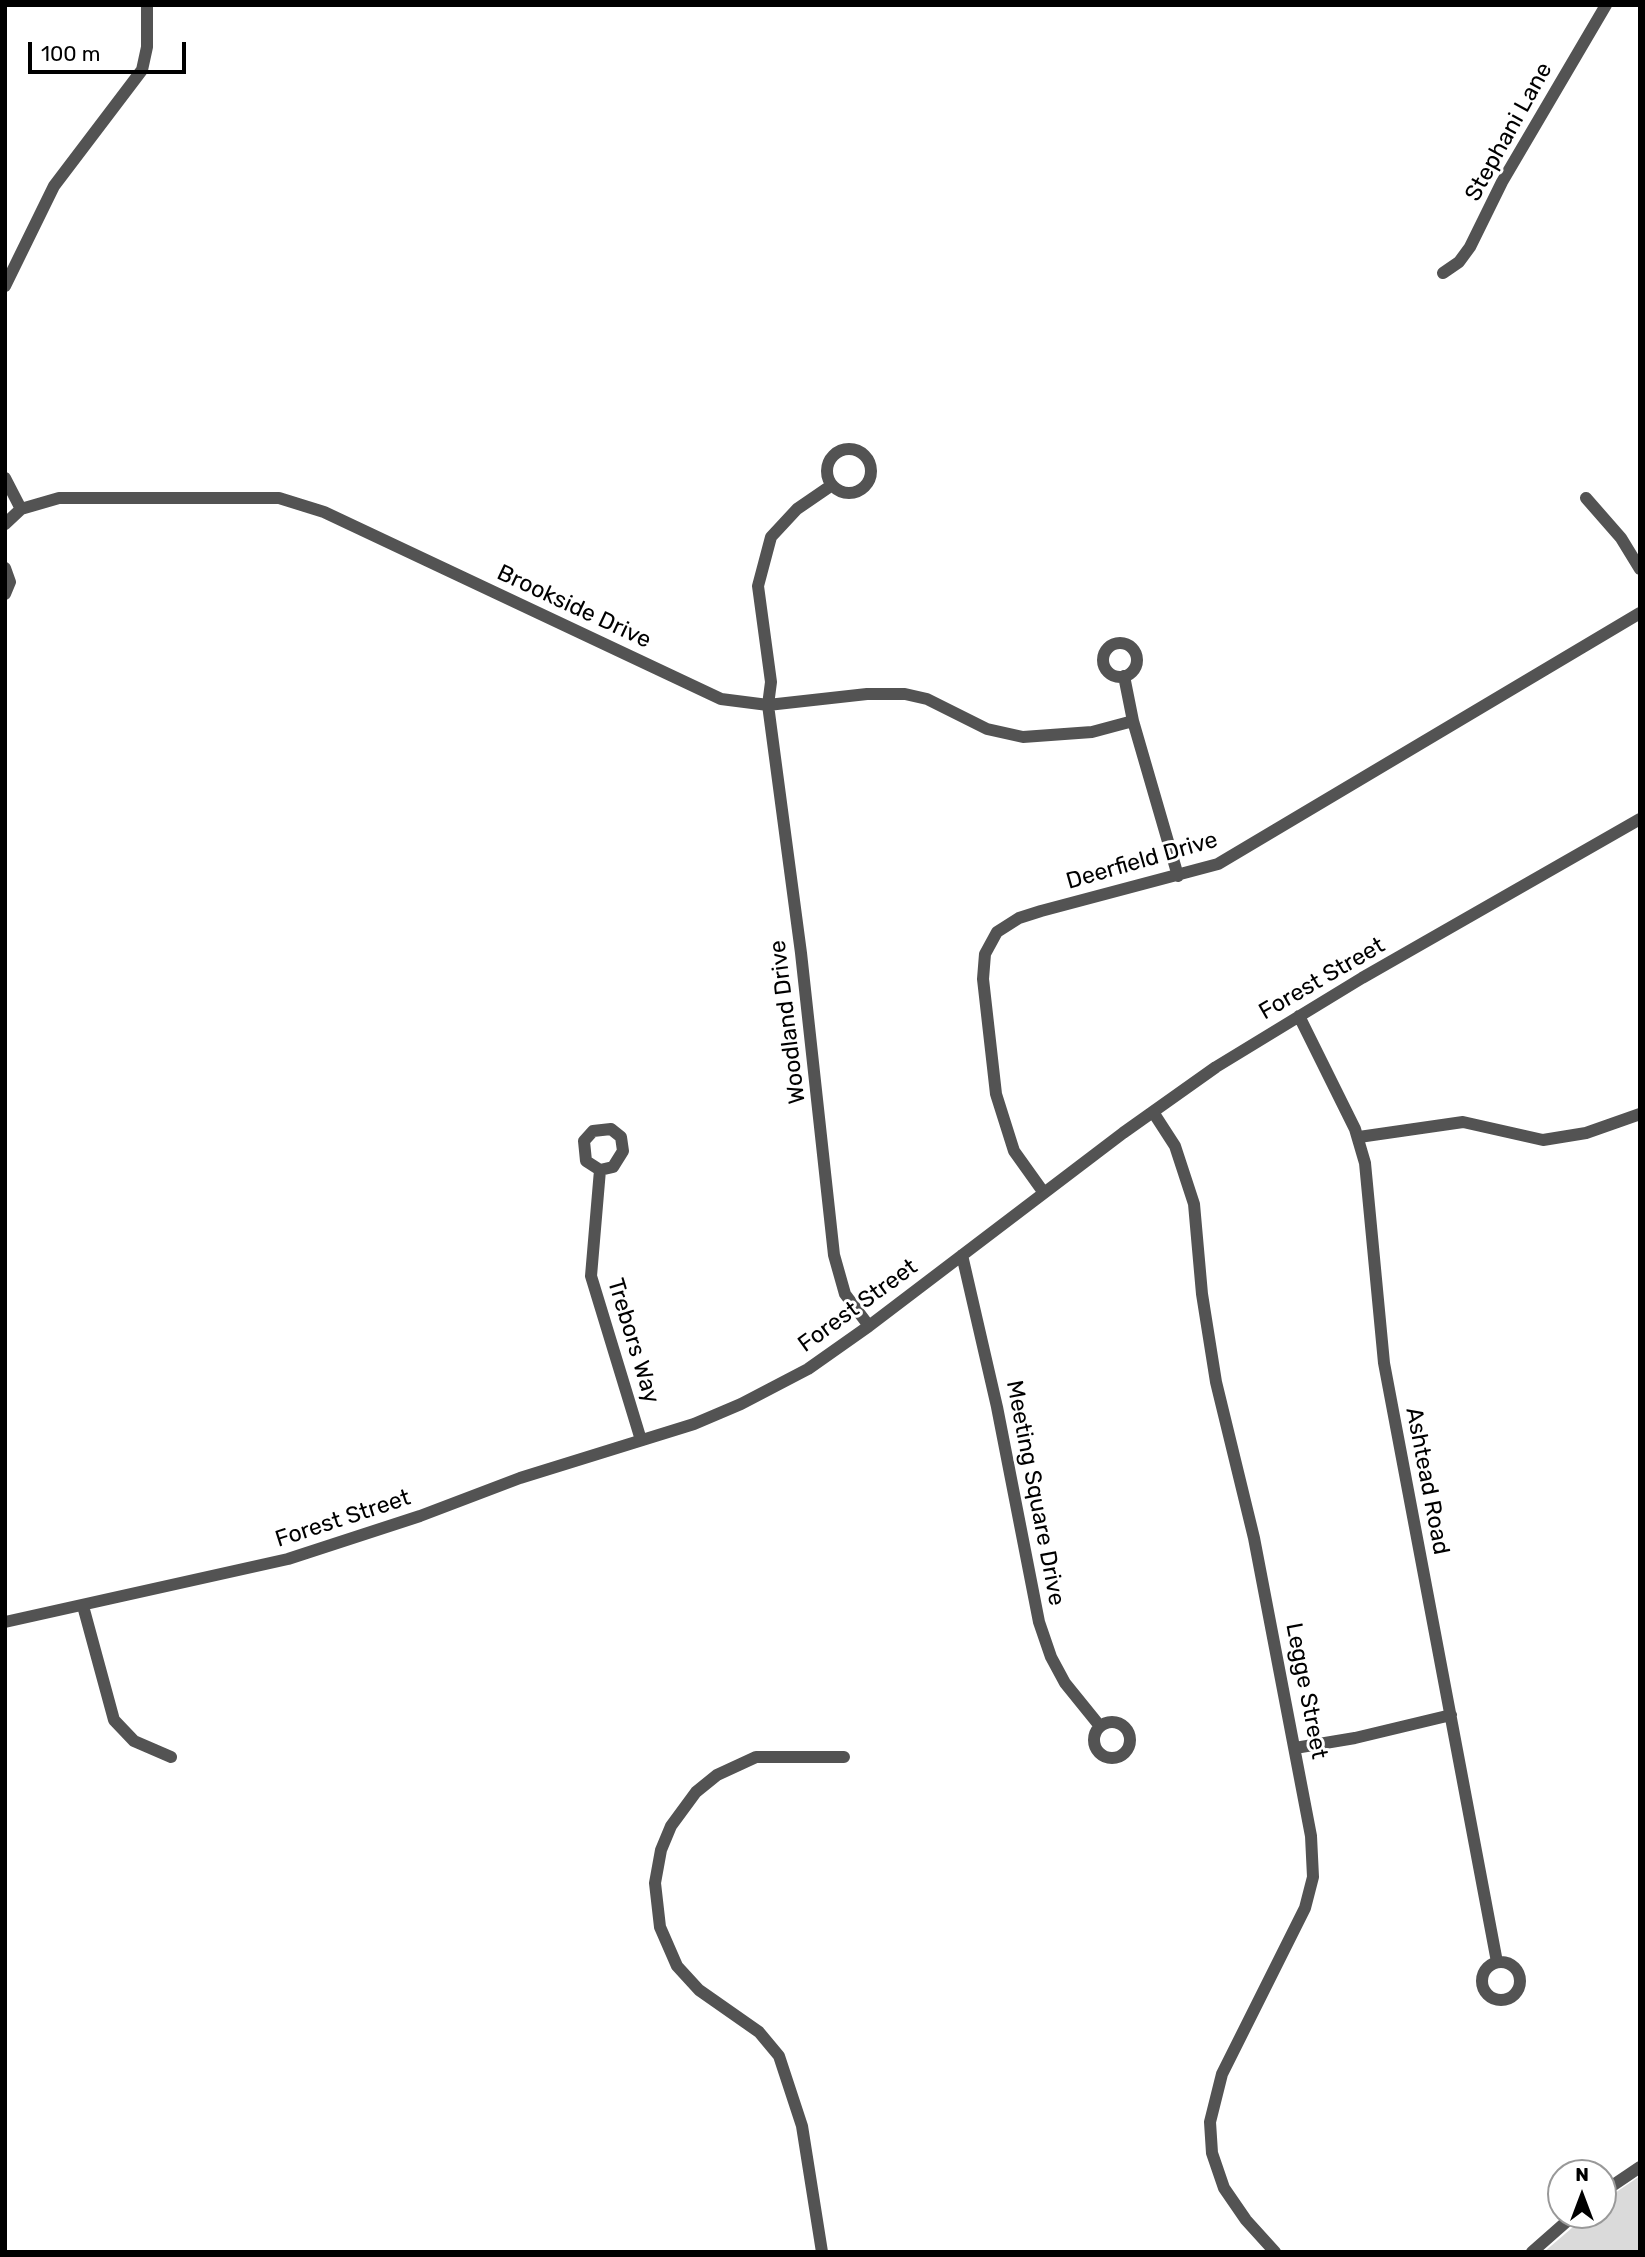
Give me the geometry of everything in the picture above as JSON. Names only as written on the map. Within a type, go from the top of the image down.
[{"type":"street","points":[[5,286],[50,192],[142,70],[147,47],[147,5]]},
{"type":"street","name":"Stephani Lane","points":[[1443,273],[1459,262],[1470,247],[1502,182],[1606,5]]},
{"type":"street","points":[[5,478],[21,509]]},
{"type":"street","name":"Woodland Drive","points":[[832,485],[797,509],[771,537],[763,557],[758,586],[771,682],[768,705],[801,953],[834,1255],[845,1294],[869,1326]]},
{"type":"street","name":"Brookside Drive","points":[[5,524],[21,509],[73,496],[266,497],[301,503],[712,697],[768,705],[867,694],[905,694],[927,699],[988,729],[1023,737],[1078,734],[1133,721]]},
{"type":"street","points":[[1586,498],[1621,538],[1640,569]]},
{"type":"street","points":[[5,568],[10,582],[5,594]]},
{"type":"street","name":"Deerfield Drive","points":[[1044,1193],[1014,1150],[999,1110],[983,979],[988,945],[1003,927],[1020,918],[1207,869],[1240,853],[1640,613]]},
{"type":"street","points":[[1124,676],[1133,721],[1178,876]]},
{"type":"street","name":"Forest Street","points":[[5,1622],[288,1559],[408,1521],[520,1478],[706,1419],[779,1385],[869,1326],[1216,1067],[1299,1016],[1640,819]]},
{"type":"street","name":"Ashtead Road","points":[[1299,1016],[1359,1137],[1366,1174],[1384,1363],[1497,1962]]},
{"type":"street","name":"Legge Street","points":[[1153,1112],[1175,1146],[1194,1204],[1202,1294],[1216,1382],[1254,1538],[1311,1836],[1311,1887],[1301,1919],[1222,2074],[1209,2122],[1212,2153],[1224,2188],[1246,2220],[1275,2252]]},
{"type":"street","points":[[1359,1137],[1462,1122],[1543,1140],[1586,1133],[1640,1114]]},
{"type":"street","name":"Trebors Way","points":[[600,1170],[592,1236],[592,1282],[641,1440]]},
{"type":"street","name":"Meeting Square Drive","points":[[962,1255],[1000,1418],[1038,1622],[1051,1657],[1065,1683],[1099,1726]]},
{"type":"street","points":[[83,1606],[114,1720],[134,1741],[171,1757]]},
{"type":"street","points":[[1295,1748],[1355,1738],[1451,1715]]},
{"type":"street","points":[[821,2252],[802,2126],[779,2056],[759,2032],[699,1990],[677,1966],[660,1927],[655,1883],[661,1850],[671,1826],[696,1793],[717,1774],[756,1757],[844,1758]]},
{"type":"street","points":[[1617,2183],[1640,2168]]},
{"type":"street","points":[[1532,2252],[1558,2229]]},
{"type":"shaded area","points":[[1640,2176],[1640,2252],[1544,2252],[1571,2229],[1617,2229],[1617,2192]]}]
